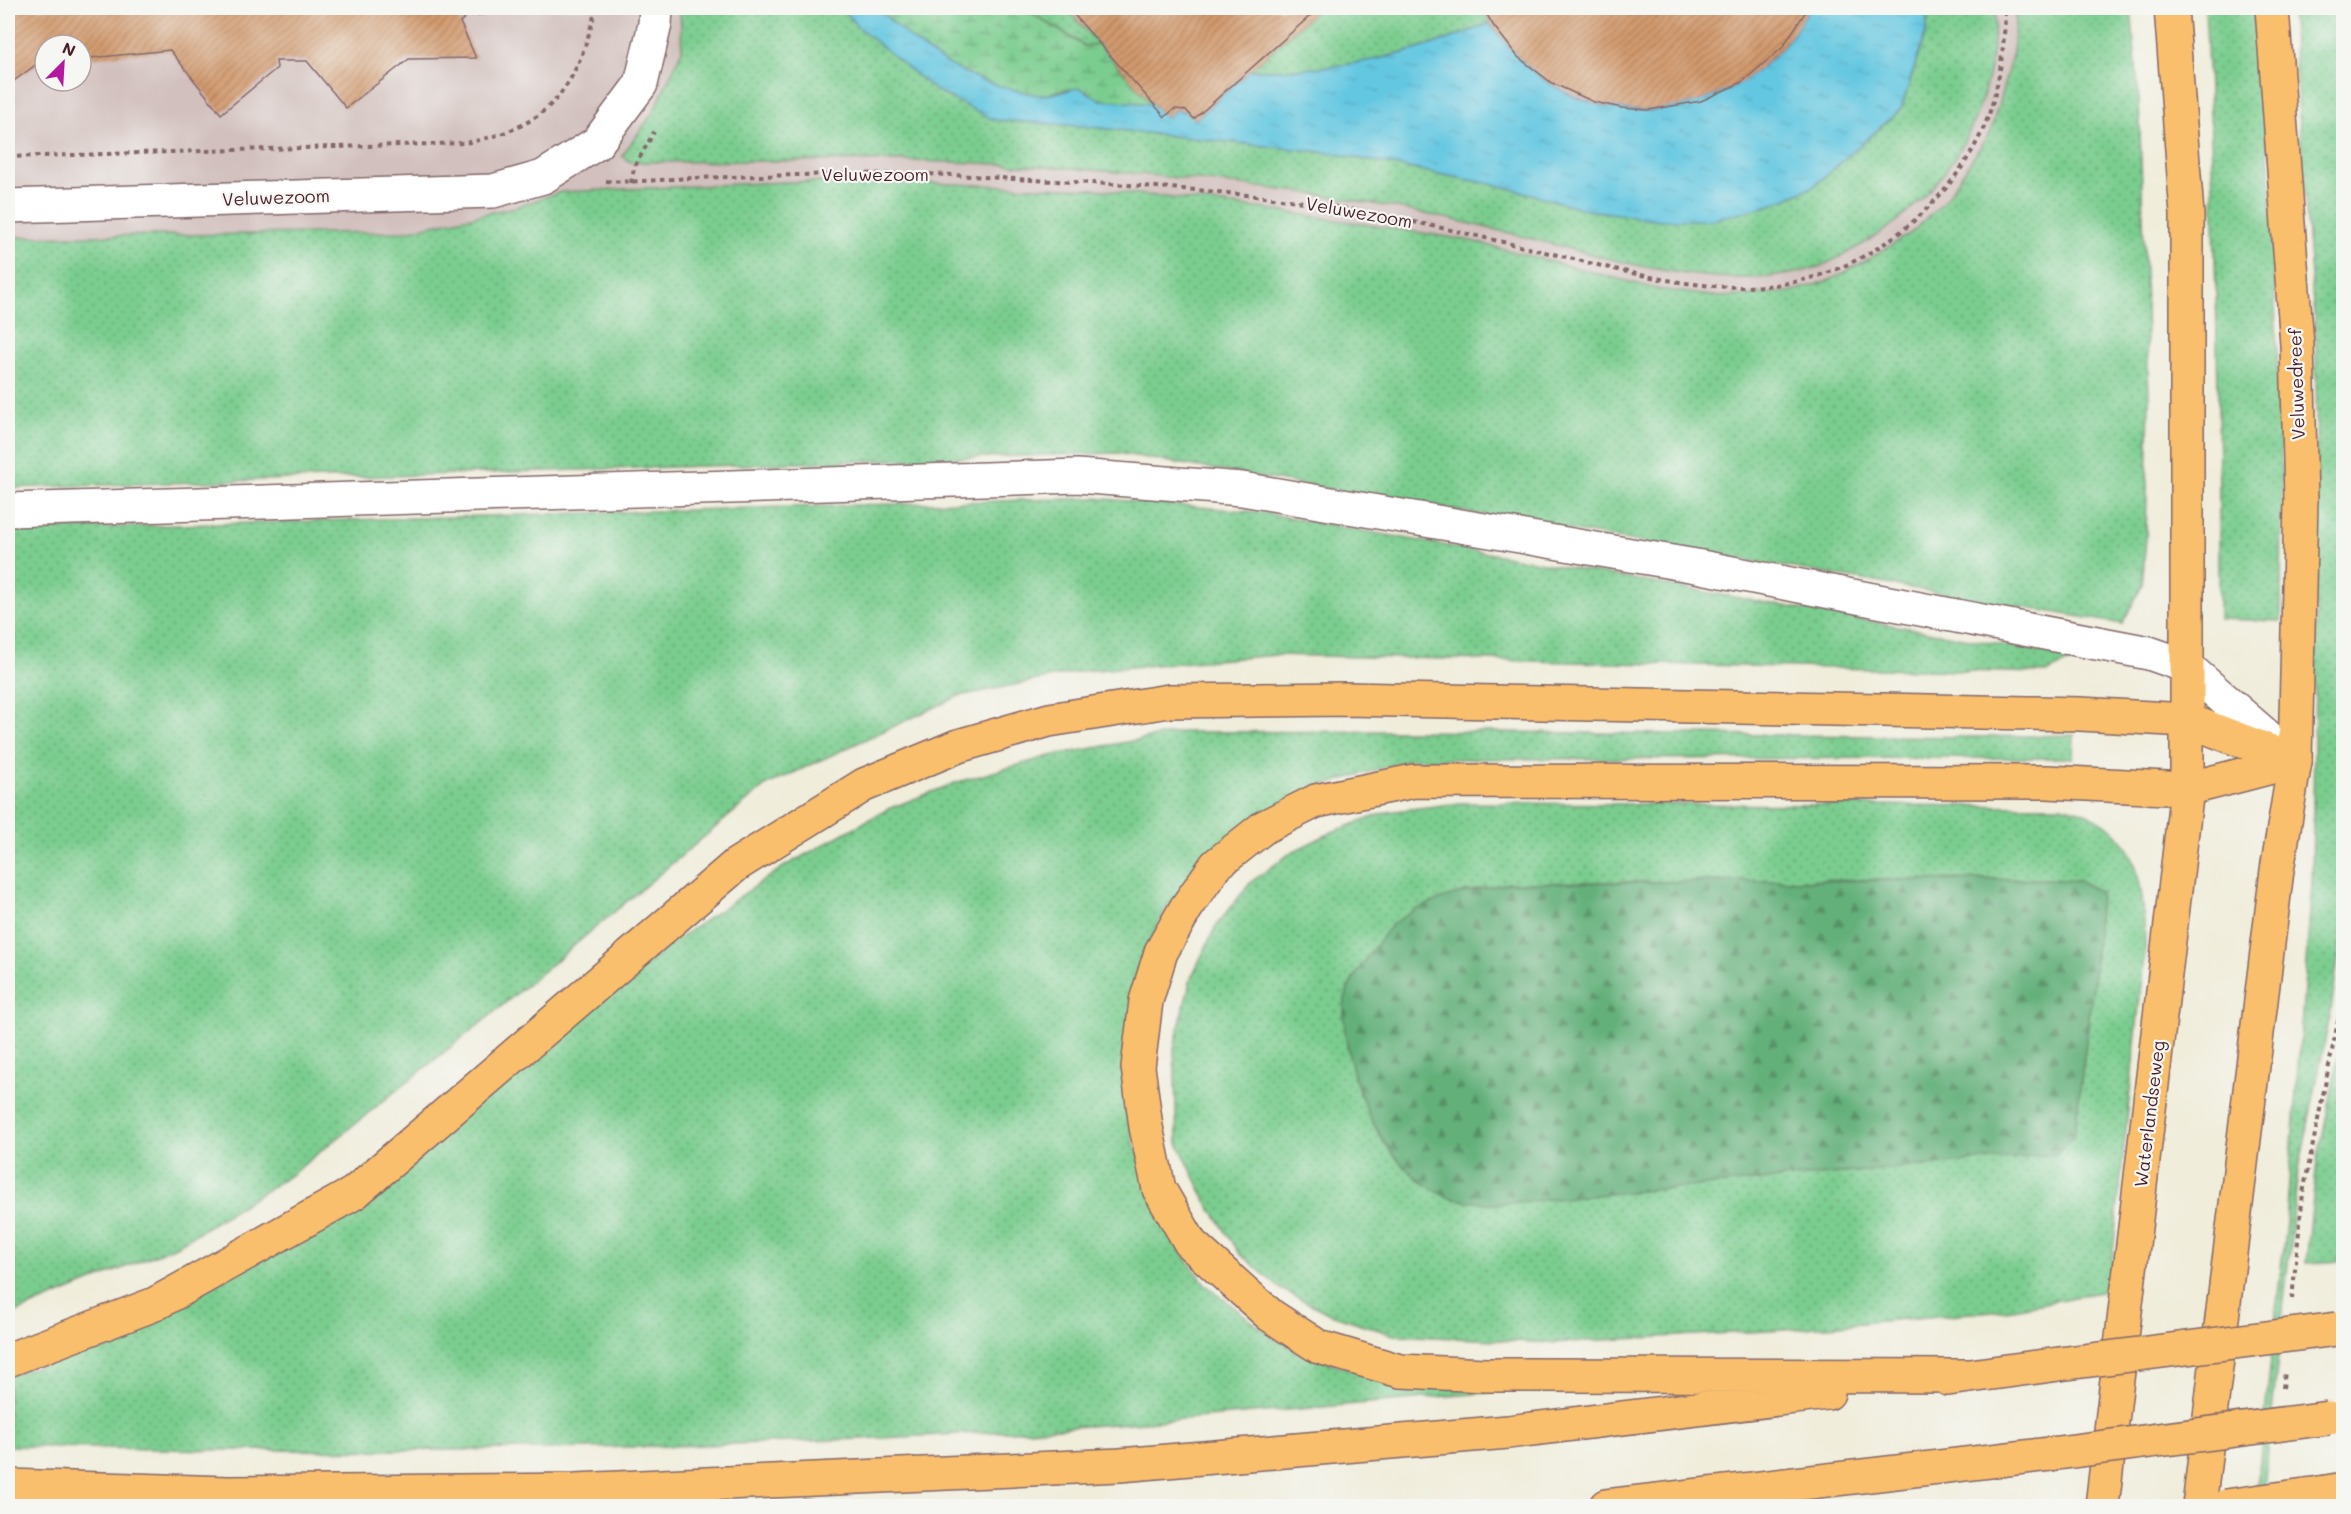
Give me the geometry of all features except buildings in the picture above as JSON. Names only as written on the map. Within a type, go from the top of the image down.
[{"type":"main road","points":[[2171,8],[2187,214],[2187,720]]},
{"type":"main road","name":"Veluwedreef","points":[[2272,8],[2297,345],[2301,500],[2295,761]]},
{"type":"main road","points":[[8,1360],[155,1304],[354,1193],[736,865],[864,785],[958,746],[1049,720],[1169,701],[1345,699],[2080,714],[2187,720],[2295,761]]},
{"type":"main road","name":"Waterlandseweg","points":[[2102,1506],[2187,789],[2187,720]]},
{"type":"main road","points":[[1970,1376],[1475,1374],[1400,1371],[1319,1347],[1270,1315],[1191,1244],[1159,1189],[1146,1127],[1138,1067],[1146,1001],[1161,952],[1186,908],[1216,865],[1264,827],[1316,801],[1414,781],[2047,782],[2187,789],[2295,761]]},
{"type":"main road","points":[[2199,1506],[2277,870],[2295,761]]},
{"type":"main road","points":[[8,1486],[228,1493],[575,1490],[1120,1465],[1508,1432],[2340,1329]]},
{"type":"main road","points":[[1606,1506],[2050,1454],[2336,1416]]},
{"type":"main road","points":[[2226,1506],[2332,1491]]},
{"type":"street","name":"Veluwezoom","points":[[8,206],[493,191],[543,177],[597,143],[641,84],[655,24],[656,8]]},
{"type":"street","points":[[8,510],[1077,476],[1242,489],[1696,566],[2149,653],[2186,666],[2295,761]]},
{"type":"path","points":[[8,156],[453,144],[491,138],[514,130],[559,98],[588,41],[596,8]]},
{"type":"path","name":"Veluwezoom","points":[[598,181],[631,183],[687,179],[916,174],[1165,186],[1344,209],[1475,235],[1619,270],[1721,289],[1774,285],[1821,275],[1866,254],[1921,216],[1963,166],[1988,117],[2000,68],[2005,8]]},
{"type":"path","points":[[2291,1308],[2303,1193],[2343,992]]},
{"type":"path","points":[[2283,1390],[2285,1366]]},
{"type":"shaded area","points":[[8,8],[2109,8],[2093,431],[8,254]]},
{"type":"green space","points":[[680,8],[842,8],[858,27],[994,120],[1081,126],[1331,153],[1506,187],[1588,210],[1814,186],[1901,109],[1926,31],[1928,8],[1995,8],[1993,45],[1987,80],[1977,114],[1944,174],[1921,200],[1894,223],[1863,244],[1827,263],[1815,268],[1777,276],[1738,278],[1656,269],[1473,224],[1374,204],[1300,192],[1179,178],[1058,167],[934,162],[847,160],[630,162],[622,156],[654,111],[682,50]]},
{"type":"green space","points":[[878,8],[1024,8],[1084,46],[1098,44],[1152,104],[1108,102],[1073,89],[1041,95],[995,86],[931,54]]},
{"type":"green space","points":[[1024,8],[1066,8],[1098,44],[1085,46]]},
{"type":"green space","points":[[1320,8],[1482,8],[1490,23],[1431,45],[1373,60],[1313,68],[1250,70]]},
{"type":"green space","points":[[2016,8],[2131,8],[2139,100],[2149,398],[2146,538],[2142,586],[2122,624],[1118,453],[8,488],[8,237],[401,232],[516,207],[560,192],[787,182],[924,183],[1095,189],[1266,209],[1468,240],[1657,289],[1721,297],[1790,292],[1830,280],[1872,257],[1911,233],[1943,203],[1991,131],[2013,52]]},
{"type":"green space","points":[[2205,8],[2253,8],[2270,172],[2282,482],[2281,621],[2219,619],[2216,313]]},
{"type":"green space","points":[[2291,8],[2343,8],[2343,922],[2331,1011],[2297,1179],[2262,1506],[2255,1506],[2286,1222],[2312,885],[2317,538],[2316,344]]},
{"type":"green space","points":[[1095,498],[1258,512],[2065,656],[2069,662],[2046,673],[1276,655],[1083,671],[959,696],[765,786],[492,1014],[291,1175],[176,1246],[8,1316],[8,530]]},
{"type":"green space","points":[[1407,731],[1973,737],[2074,735],[2073,758],[1413,759],[1304,791],[1196,872],[1166,909],[1141,959],[1122,1072],[1133,1141],[1182,1253],[1206,1285],[1276,1340],[1342,1367],[1494,1388],[1494,1392],[1144,1422],[718,1445],[434,1450],[8,1446],[8,1375],[53,1362],[176,1309],[520,1064],[686,933],[785,866],[888,809],[958,782],[1050,756],[1181,732]]},
{"type":"green space","points":[[1459,803],[2061,806],[2087,814],[2107,825],[2122,840],[2132,857],[2142,899],[2145,948],[2109,1290],[2014,1309],[1784,1330],[1551,1343],[1394,1335],[1328,1313],[1281,1289],[1240,1254],[1206,1201],[1177,1141],[1174,1048],[1191,978],[1216,926],[1251,882],[1292,852],[1332,832],[1387,812]],"holes":[[[1998,879],[2080,881],[2100,892],[2094,978],[2074,1136],[1466,892],[1509,883]]]},
{"type":"green space","points":[[2046,879],[2080,881],[2100,892],[2094,978],[2074,1136],[2057,1154],[1495,1204],[1457,1200],[1425,1184],[1407,1170],[1392,1153],[1369,1115],[1353,1072],[1344,1015],[1346,995],[1351,983],[1391,925],[1421,907],[1449,897],[1509,883]]},
{"type":"green space","points":[[2343,1036],[2343,1261],[2306,1263],[2317,1162]]},
{"type":"water","points":[[842,8],[878,8],[924,49],[959,70],[996,85],[1041,95],[1080,88],[1101,100],[1152,104],[1166,118],[1175,110],[1186,111],[1195,120],[1250,70],[1313,68],[1373,60],[1431,45],[1490,23],[1522,61],[1563,91],[1598,104],[1633,110],[1669,108],[1703,100],[1736,86],[1765,65],[1789,39],[1809,8],[1928,8],[1926,31],[1901,109],[1814,186],[1771,205],[1710,220],[1661,220],[1588,210],[1506,187],[1331,153],[1081,126],[994,120],[935,90],[858,27]]}]
